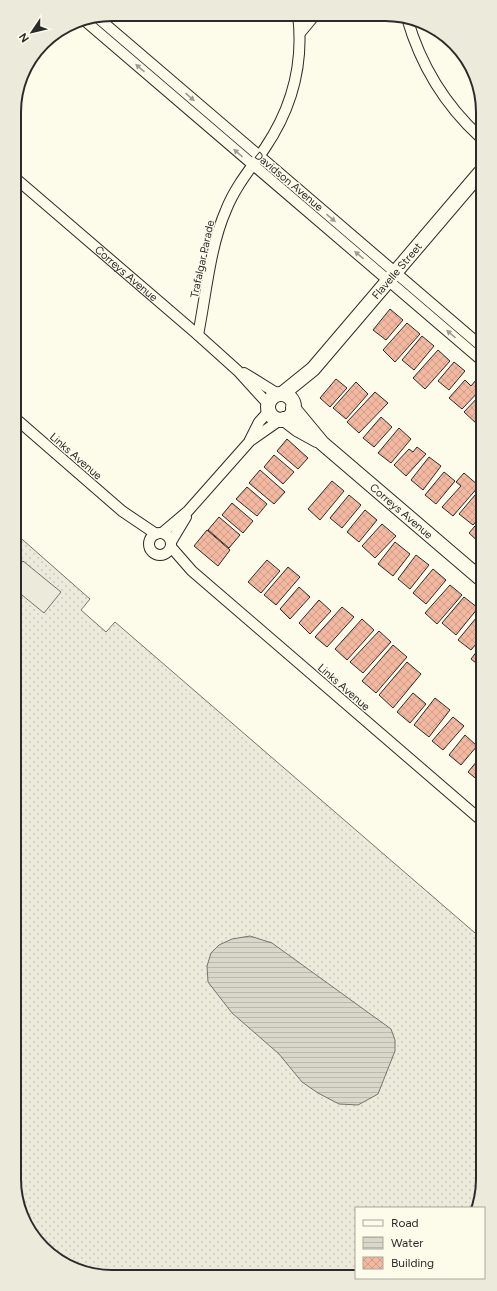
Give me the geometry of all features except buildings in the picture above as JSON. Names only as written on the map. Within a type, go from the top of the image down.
[{"type":"street","name":"Trafalgar Parade","points":[[198,335],[217,235],[225,210],[285,114],[298,69],[300,34],[299,21]]},
{"type":"street","points":[[300,34],[311,21]]},
{"type":"street","name":"Davidson Avenue","points":[[103,22],[259,156],[392,276],[476,355]]},
{"type":"street","name":"Davidson Avenue","points":[[89,24],[252,165],[476,342]]},
{"type":"street","points":[[409,25],[423,60],[439,89],[466,124],[476,133]]},
{"type":"street","name":"Flavelle Street","points":[[293,406],[313,369],[476,178]]},
{"type":"street","name":"Correys Avenue","points":[[21,183],[238,370],[268,408]]},
{"type":"street","name":"Flavelle Street","points":[[280,394],[313,369]]},
{"type":"street","name":"Correys Avenue","points":[[238,370],[280,394]]},
{"type":"street","points":[[188,511],[168,548],[158,554],[153,552],[156,536],[188,511],[250,441],[291,415],[293,406],[289,398],[280,394],[272,398],[250,441]]},
{"type":"street","name":"Correys Avenue","points":[[293,406],[322,443],[476,575]]},
{"type":"street","points":[[268,408],[273,417],[282,420]]},
{"type":"street","name":"Correys Avenue","points":[[282,420],[322,443]]},
{"type":"street","name":"Links Avenue","points":[[21,423],[122,511],[156,536]]},
{"type":"street","points":[[156,536],[168,536],[168,548]]},
{"type":"street","name":"Links Avenue","points":[[168,548],[192,571],[476,816]]},
{"type":"shaded area","points":[[21,538],[90,599],[81,610],[106,632],[115,622],[476,934],[476,1185],[471,1207],[355,1207],[355,1270],[106,1270],[94,1268],[72,1261],[61,1255],[52,1247],[36,1230],[24,1203],[21,1179]]},
{"type":"shaded area","points":[[23,561],[61,592],[44,613],[22,595],[21,596],[21,564]]},
{"type":"water","points":[[250,936],[272,943],[391,1029],[395,1040],[395,1051],[378,1094],[358,1105],[339,1104],[318,1093],[302,1082],[279,1054],[232,1013],[208,982],[207,966],[211,953],[219,945],[232,939]]}]
